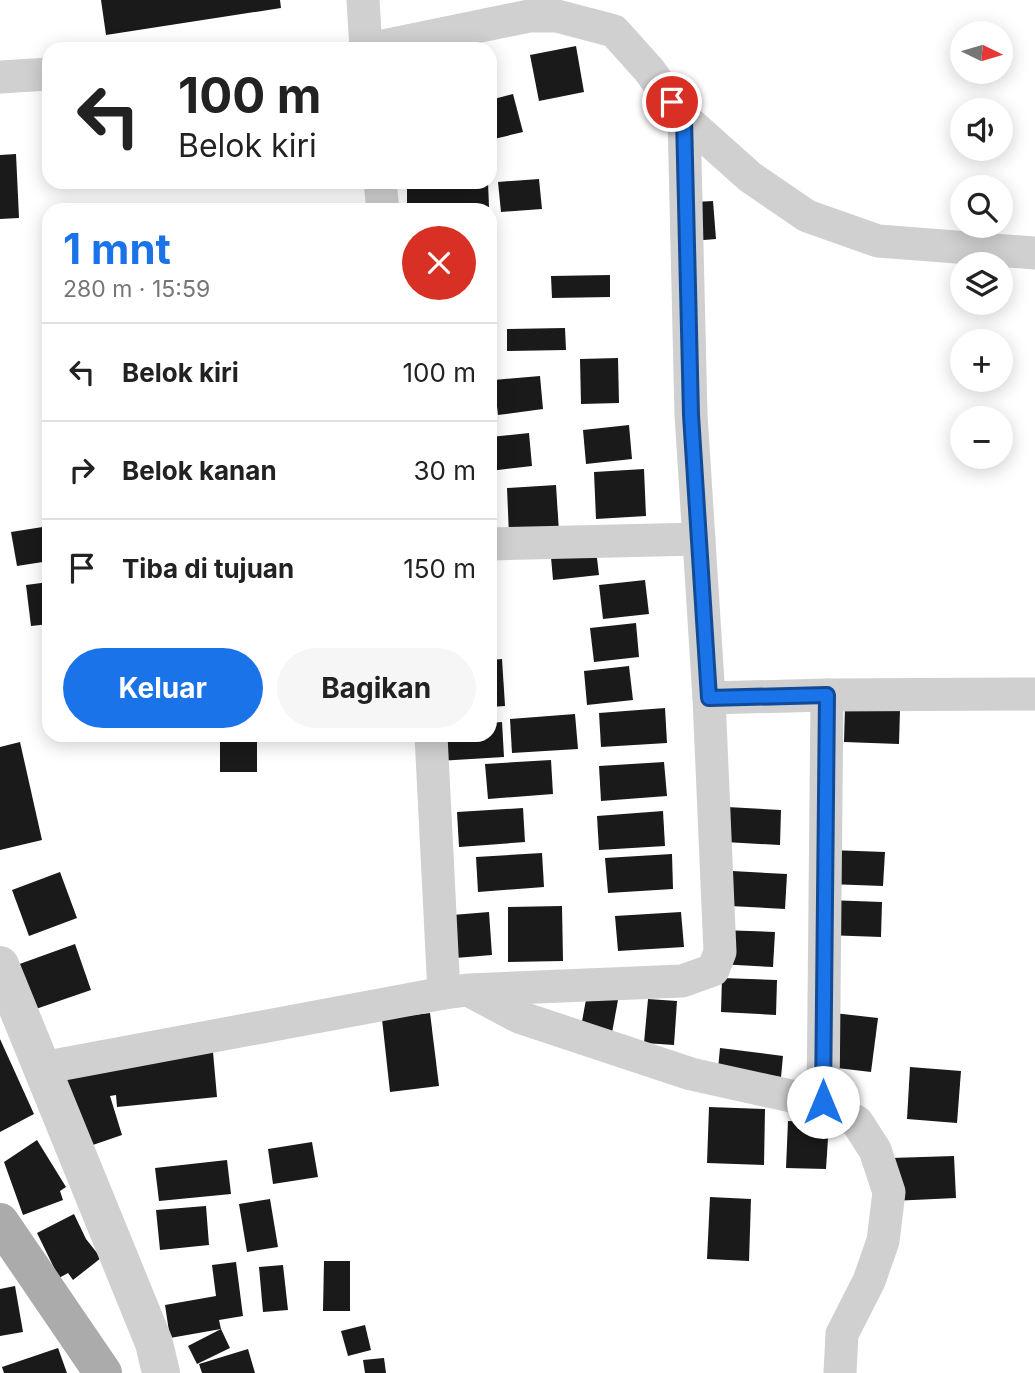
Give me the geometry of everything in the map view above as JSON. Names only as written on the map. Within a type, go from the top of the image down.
[{"type":"main road","points":[[0,1222],[103,1373]]},
{"type":"street","points":[[363,0],[366,42]]},
{"type":"street","points":[[401,42],[529,16],[557,16],[614,31],[649,70],[684,118],[750,177],[807,216],[878,241],[1035,253]]},
{"type":"street","points":[[0,77],[42,74]]},
{"type":"street","points":[[41,1068],[456,992],[682,981],[713,970],[720,952],[709,698],[691,415],[684,118]]},
{"type":"street","points":[[497,544],[699,539]]},
{"type":"street","points":[[709,698],[1035,694]]},
{"type":"street","points":[[823,1102],[827,695]]},
{"type":"street","points":[[432,742],[456,992]]},
{"type":"street","points":[[0,965],[154,1343],[161,1373]]},
{"type":"street","points":[[456,992],[519,1017],[691,1073],[823,1102],[857,1122],[875,1150],[889,1192],[883,1241],[869,1282],[842,1334],[840,1373]]},
{"type":"building","points":[[101,0],[280,0],[281,8],[106,35]]},
{"type":"building","points":[[576,46],[584,92],[539,101],[530,55]]},
{"type":"building","points":[[513,94],[523,132],[497,138],[497,98]]},
{"type":"building","points":[[16,154],[19,218],[0,219],[0,155]]},
{"type":"building","points":[[539,179],[542,209],[501,212],[498,182]]},
{"type":"building","points":[[407,189],[488,189],[489,203],[407,203]]},
{"type":"building","points":[[713,201],[716,239],[680,242],[677,203]]},
{"type":"building","points":[[610,275],[610,297],[552,298],[551,276]]},
{"type":"building","points":[[565,328],[566,350],[507,351],[507,329]]},
{"type":"building","points":[[618,358],[619,403],[581,404],[580,359]]},
{"type":"building","points":[[540,376],[543,409],[498,415],[497,380]]},
{"type":"building","points":[[629,425],[632,459],[586,464],[583,430]]},
{"type":"building","points":[[529,433],[532,466],[497,470],[497,436]]},
{"type":"building","points":[[644,469],[646,516],[596,519],[594,472]]},
{"type":"building","points":[[556,485],[559,532],[509,535],[507,488]]},
{"type":"building","points":[[42,527],[42,562],[17,566],[11,532]]},
{"type":"building","points":[[595,542],[599,575],[553,580],[550,546]]},
{"type":"building","points":[[645,580],[649,614],[603,619],[599,585]]},
{"type":"building","points":[[42,583],[42,625],[31,626],[26,585]]},
{"type":"building","points":[[636,623],[639,657],[594,662],[590,628]]},
{"type":"building","points":[[497,659],[502,659],[505,706],[497,707]]},
{"type":"building","points":[[629,666],[633,700],[587,705],[584,671]]},
{"type":"building","points":[[845,707],[900,710],[899,744],[844,742]]},
{"type":"building","points":[[665,708],[667,743],[601,747],[599,713]]},
{"type":"building","points":[[575,714],[578,749],[512,753],[510,719]]},
{"type":"building","points":[[497,722],[502,722],[504,757],[438,761],[437,742],[497,742]]},
{"type":"building","points":[[20,742],[42,840],[0,850],[0,747]]},
{"type":"building","points":[[220,742],[257,742],[257,772],[220,772]]},
{"type":"building","points":[[551,760],[553,794],[488,799],[485,764]]},
{"type":"building","points":[[664,762],[667,796],[601,801],[599,766]]},
{"type":"building","points":[[727,807],[781,810],[780,845],[725,842]]},
{"type":"building","points":[[523,808],[525,842],[459,847],[457,812]]},
{"type":"building","points":[[663,811],[665,846],[599,850],[597,816]]},
{"type":"building","points":[[830,850],[885,852],[883,886],[828,884]]},
{"type":"building","points":[[542,853],[544,887],[478,892],[476,857]]},
{"type":"building","points":[[672,854],[673,889],[608,893],[605,858]]},
{"type":"building","points":[[732,871],[787,874],[785,909],[730,906]]},
{"type":"building","points":[[60,872],[77,918],[29,936],[12,890]]},
{"type":"building","points":[[827,900],[882,902],[881,937],[825,935]]},
{"type":"building","points":[[562,906],[563,961],[508,962],[508,907]]},
{"type":"building","points":[[489,912],[492,955],[443,959],[440,916]]},
{"type":"building","points":[[681,912],[684,947],[618,951],[615,916]]},
{"type":"building","points":[[720,930],[775,932],[773,967],[718,964]]},
{"type":"building","points":[[75,944],[91,990],[30,1011],[14,966]]},
{"type":"building","points":[[722,978],[777,980],[776,1015],[721,1012]]},
{"type":"building","points":[[587,994],[618,1000],[612,1033],[581,1027]]},
{"type":"building","points":[[648,999],[677,1001],[674,1045],[644,1043]]},
{"type":"building","points":[[825,1012],[878,1018],[871,1072],[820,1066]]},
{"type":"building","points":[[430,1013],[439,1086],[390,1092],[382,1019]]},
{"type":"building","points":[[0,1039],[34,1114],[0,1132]]},
{"type":"building","points":[[720,1048],[783,1056],[781,1077],[718,1069]]},
{"type":"building","points":[[213,1052],[217,1097],[117,1107],[116,1095],[110,1096],[122,1135],[87,1147],[65,1078]]},
{"type":"building","points":[[910,1067],[961,1071],[957,1123],[907,1119]]},
{"type":"building","points":[[709,1107],[765,1109],[764,1165],[707,1163]]},
{"type":"building","points":[[788,1121],[829,1123],[826,1169],[786,1168]]},
{"type":"building","points":[[37,1140],[66,1187],[60,1191],[63,1200],[23,1215],[4,1162]]},
{"type":"building","points":[[312,1142],[318,1177],[273,1184],[268,1149]]},
{"type":"building","points":[[954,1156],[956,1198],[892,1201],[891,1158]]},
{"type":"building","points":[[227,1160],[231,1194],[159,1201],[155,1168]]},
{"type":"building","points":[[710,1197],[751,1199],[749,1261],[707,1259]]},
{"type":"building","points":[[270,1199],[278,1247],[247,1252],[239,1204]]},
{"type":"building","points":[[206,1206],[209,1245],[160,1250],[156,1210]]},
{"type":"building","points":[[74,1214],[86,1239],[101,1258],[73,1280],[68,1273],[59,1278],[37,1233]]},
{"type":"building","points":[[324,1261],[350,1261],[350,1311],[323,1311]]},
{"type":"building","points":[[236,1262],[243,1316],[219,1320],[221,1329],[170,1338],[165,1305],[216,1296],[212,1265]]},
{"type":"building","points":[[283,1265],[288,1310],[263,1312],[259,1267]]},
{"type":"building","points":[[15,1286],[23,1332],[0,1336],[0,1289]]},
{"type":"building","points":[[365,1325],[371,1350],[348,1356],[341,1331]]},
{"type":"building","points":[[221,1329],[230,1348],[197,1364],[188,1346]]},
{"type":"building","points":[[58,1348],[67,1373],[4,1373],[2,1367]]},
{"type":"building","points":[[248,1349],[255,1373],[202,1373],[199,1364]]},
{"type":"building","points":[[384,1358],[386,1373],[365,1373],[363,1360]]},
{"type":"route","points":[[672,102],[684,118],[691,415],[709,698],[827,695],[823,1102]]}]
